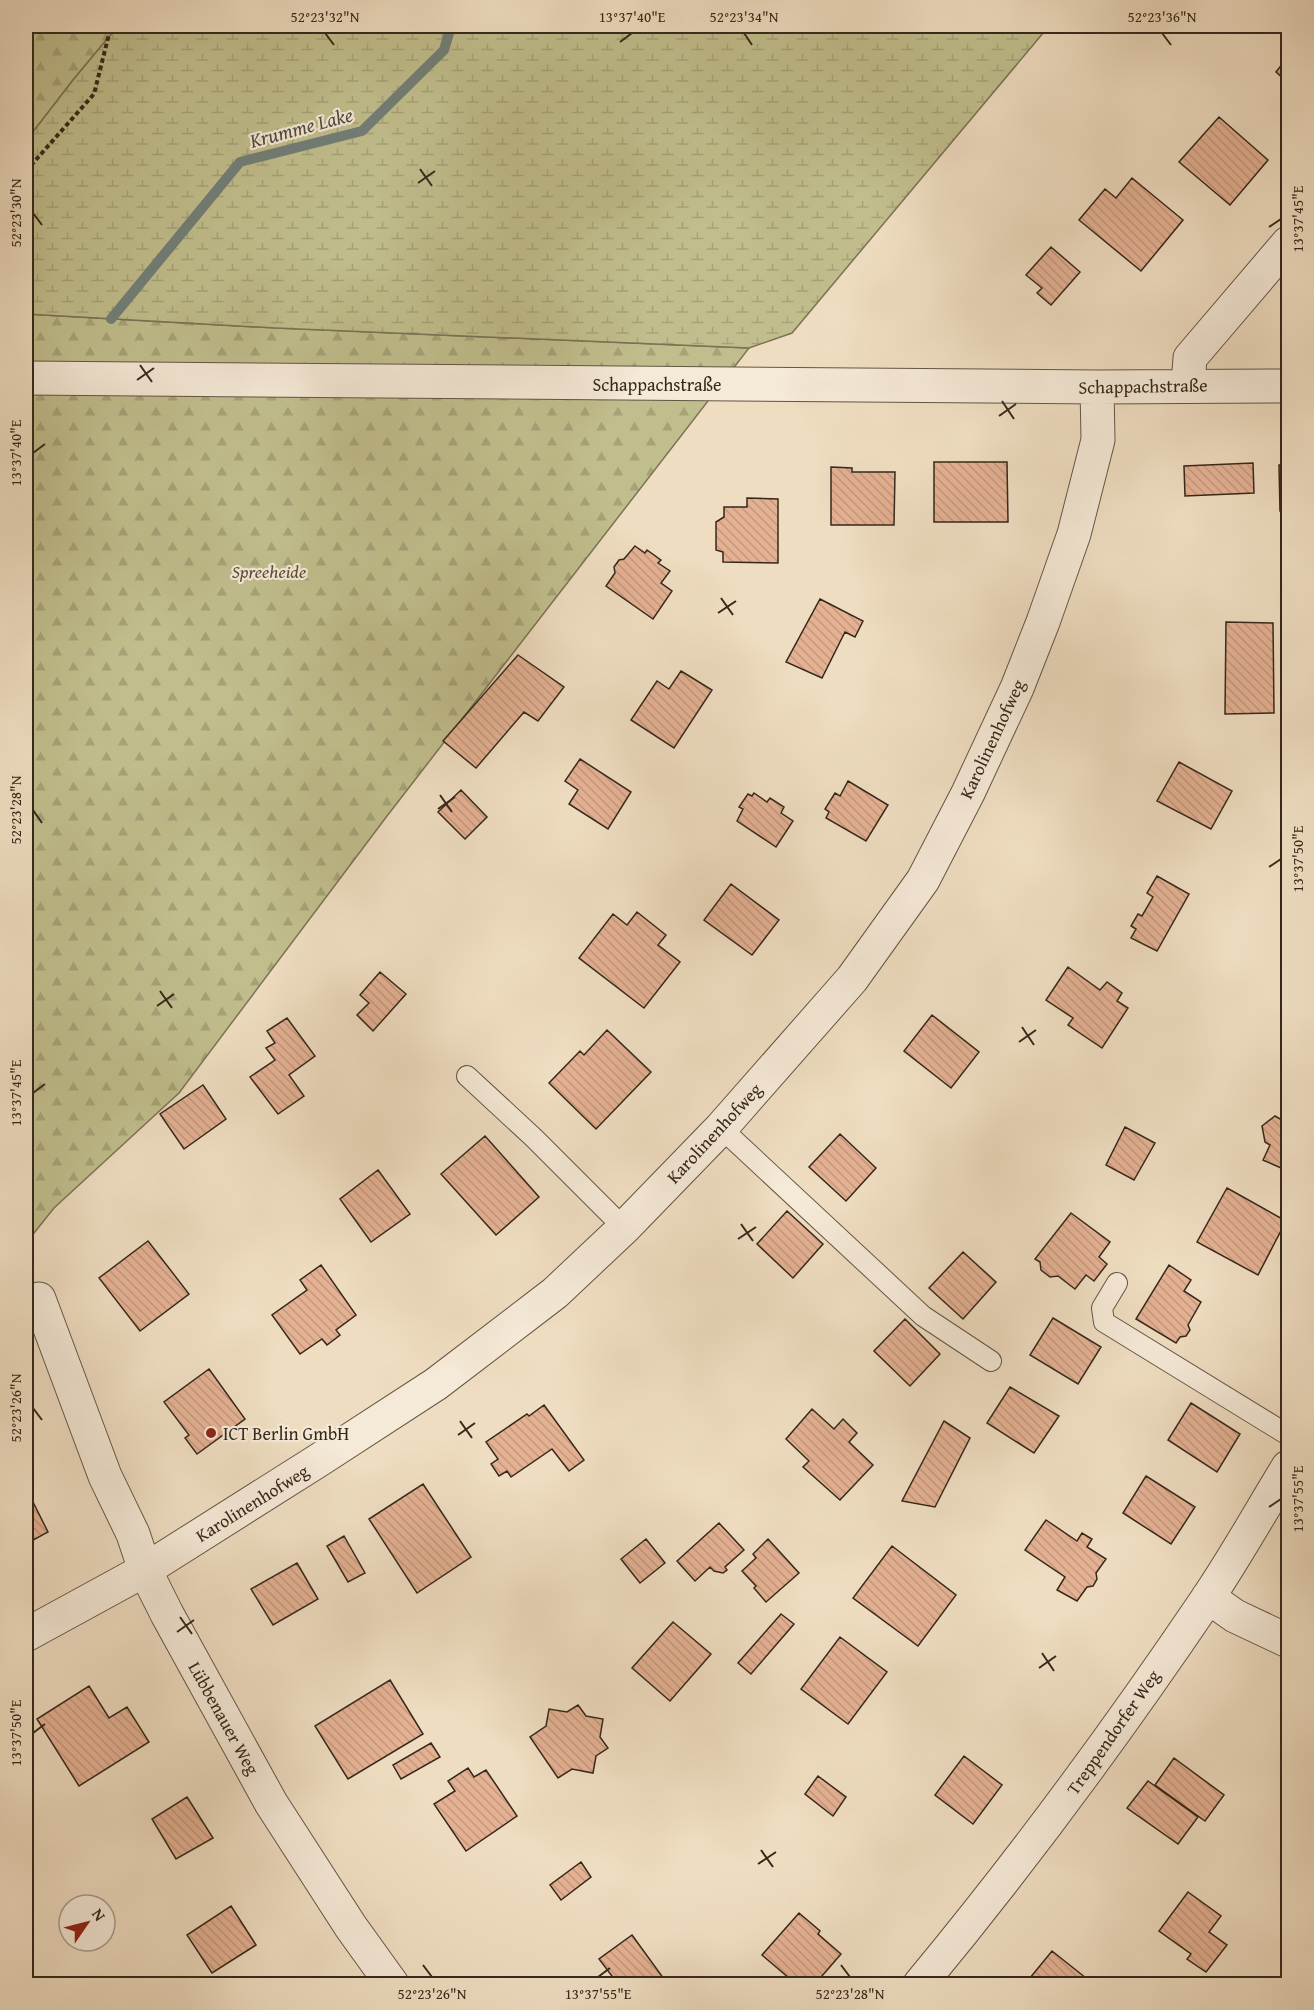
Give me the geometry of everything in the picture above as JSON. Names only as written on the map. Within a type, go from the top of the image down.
[{"type":"street","points":[[1188,385],[1190,358],[1288,243]]},
{"type":"street","name":"Schappachstraße","points":[[26,378],[1097,387],[1288,386]]},
{"type":"street","name":"Karolinenhofweg","points":[[26,1635],[145,1570],[301,1472],[436,1384],[555,1293],[624,1228],[721,1128],[852,979],[923,880],[968,793],[1017,688],[1074,534],[1098,440],[1097,387]]},
{"type":"street","name":"Lübbenauer Weg","points":[[39,1299],[105,1476],[133,1534],[145,1570],[212,1698],[271,1803],[351,1927],[392,1984]]},
{"type":"street","name":"Treppendorfer Weg","points":[[920,1984],[992,1897],[1089,1769],[1208,1597],[1288,1467]]},
{"type":"street","points":[[1208,1597],[1235,1616],[1288,1641]]},
{"type":"lane","points":[[467,1076],[534,1138],[624,1228]]},
{"type":"lane","points":[[721,1128],[922,1316],[991,1361]]},
{"type":"lane","points":[[1117,1283],[1102,1308],[1104,1322],[1288,1436]]},
{"type":"path","points":[[26,171],[93,93],[111,26]]},
{"type":"green space","points":[[26,26],[118,26],[26,141]]},
{"type":"green space","points":[[118,26],[1049,26],[792,333],[749,348],[276,328],[26,314],[26,141]]},
{"type":"green space","name":"Spreeheide","points":[[26,314],[276,328],[749,348],[387,816],[179,1093],[54,1208],[26,1243]]},
{"type":"building","points":[[1288,57],[1288,83],[1276,72]]},
{"type":"building","points":[[1219,117],[1268,160],[1230,205],[1179,162]]},
{"type":"building","points":[[1132,178],[1183,220],[1141,271],[1079,220],[1105,189],[1116,198]]},
{"type":"building","points":[[1051,247],[1080,272],[1051,305],[1037,293],[1042,288],[1026,275]]},
{"type":"building","points":[[934,462],[1007,462],[1008,522],[934,522]]},
{"type":"building","points":[[1253,463],[1254,493],[1185,496],[1184,466]]},
{"type":"building","points":[[1279,465],[1288,465],[1288,511],[1280,511]]},
{"type":"building","points":[[831,467],[852,468],[852,472],[895,472],[894,525],[831,525]]},
{"type":"building","points":[[747,498],[778,499],[778,563],[723,562],[723,552],[716,550],[716,522],[724,517],[724,507],[747,507]]},
{"type":"building","points":[[635,546],[645,553],[647,550],[661,560],[658,563],[670,571],[661,583],[672,591],[653,619],[606,586],[615,573],[614,567],[619,560],[624,559]]},
{"type":"building","points":[[820,599],[863,621],[855,637],[845,632],[822,678],[786,662]]},
{"type":"building","points":[[1226,622],[1273,623],[1274,713],[1225,714]]},
{"type":"building","points":[[518,655],[564,687],[538,721],[524,712],[476,768],[443,741]]},
{"type":"building","points":[[681,671],[712,690],[674,748],[631,720],[657,681],[669,689]]},
{"type":"building","points":[[580,759],[631,792],[608,829],[569,804],[578,790],[565,781]]},
{"type":"building","points":[[1179,762],[1232,791],[1211,829],[1157,801]]},
{"type":"building","points":[[848,781],[888,805],[866,841],[826,818],[829,812],[825,809],[835,793],[840,796]]},
{"type":"building","points":[[461,790],[487,817],[465,839],[438,812]]},
{"type":"building","points":[[754,793],[767,802],[770,798],[784,807],[781,813],[793,821],[776,847],[737,821],[743,809],[739,807],[748,794],[752,796]]},
{"type":"building","points":[[1157,876],[1189,894],[1157,951],[1131,938],[1136,929],[1131,926],[1138,914],[1142,916],[1153,897],[1147,893]]},
{"type":"building","points":[[731,884],[779,920],[752,955],[704,920]]},
{"type":"building","points":[[637,912],[666,935],[658,945],[680,962],[644,1008],[579,958],[613,914],[627,925]]},
{"type":"building","points":[[1068,967],[1100,990],[1107,982],[1122,993],[1117,1001],[1128,1008],[1102,1048],[1068,1025],[1073,1018],[1046,1000]]},
{"type":"building","points":[[380,972],[406,994],[373,1031],[357,1015],[369,1003],[360,995]]},
{"type":"building","points":[[932,1015],[979,1052],[951,1088],[904,1051]]},
{"type":"building","points":[[287,1018],[315,1056],[289,1075],[304,1096],[278,1114],[250,1077],[275,1060],[266,1048],[275,1043],[267,1031]]},
{"type":"building","points":[[607,1030],[651,1072],[596,1129],[549,1083],[580,1051],[584,1055]]},
{"type":"building","points":[[203,1085],[226,1119],[184,1149],[160,1114]]},
{"type":"building","points":[[1288,1102],[1288,1171],[1263,1160],[1270,1145],[1265,1142],[1262,1126],[1275,1116],[1280,1119]]},
{"type":"building","points":[[1125,1127],[1155,1143],[1134,1180],[1106,1165]]},
{"type":"building","points":[[840,1134],[876,1168],[846,1201],[809,1167]]},
{"type":"building","points":[[485,1136],[539,1197],[496,1235],[441,1174]]},
{"type":"building","points":[[378,1170],[410,1214],[371,1242],[340,1199]]},
{"type":"building","points":[[1227,1188],[1286,1221],[1258,1275],[1197,1242]]},
{"type":"building","points":[[787,1211],[823,1244],[793,1278],[757,1244]]},
{"type":"building","points":[[1071,1213],[1110,1242],[1099,1257],[1107,1264],[1094,1281],[1086,1275],[1075,1289],[1058,1276],[1050,1277],[1041,1270],[1040,1262],[1035,1259]]},
{"type":"building","points":[[148,1241],[189,1294],[140,1331],[99,1278]]},
{"type":"building","points":[[963,1252],[996,1282],[963,1319],[929,1288]]},
{"type":"building","points":[[321,1265],[356,1315],[336,1330],[340,1335],[327,1345],[322,1339],[300,1354],[272,1315],[307,1290],[300,1280]]},
{"type":"building","points":[[1169,1265],[1191,1280],[1184,1291],[1201,1302],[1188,1325],[1190,1330],[1176,1343],[1136,1319]]},
{"type":"building","points":[[1053,1318],[1101,1347],[1078,1384],[1030,1355]]},
{"type":"building","points":[[905,1319],[940,1354],[910,1386],[874,1351]]},
{"type":"building","points":[[209,1369],[245,1419],[197,1454],[185,1438],[189,1435],[164,1402]]},
{"type":"building","points":[[1010,1387],[1059,1416],[1034,1453],[987,1423]]},
{"type":"building","points":[[1191,1403],[1240,1434],[1217,1472],[1168,1440]]},
{"type":"building","points":[[544,1405],[584,1460],[569,1471],[552,1449],[511,1477],[507,1471],[499,1476],[491,1464],[498,1459],[486,1442]]},
{"type":"building","points":[[812,1409],[834,1429],[843,1419],[857,1433],[849,1442],[873,1465],[840,1500],[803,1467],[809,1461],[786,1439]]},
{"type":"building","points":[[944,1421],[970,1438],[935,1507],[902,1501]]},
{"type":"building","points":[[1146,1476],[1195,1507],[1171,1544],[1123,1513]]},
{"type":"building","points":[[423,1484],[471,1557],[417,1593],[369,1519]]},
{"type":"building","points":[[26,1488],[48,1532],[26,1544]]},
{"type":"building","points":[[1046,1520],[1077,1541],[1082,1533],[1092,1539],[1087,1547],[1106,1559],[1096,1573],[1097,1579],[1093,1586],[1087,1587],[1077,1601],[1057,1590],[1065,1577],[1025,1550]]},
{"type":"building","points":[[719,1523],[744,1550],[725,1567],[727,1570],[723,1573],[714,1571],[710,1567],[695,1581],[677,1561]]},
{"type":"building","points":[[344,1536],[365,1573],[348,1582],[327,1546]]},
{"type":"building","points":[[646,1539],[665,1563],[640,1583],[621,1559]]},
{"type":"building","points":[[768,1539],[799,1573],[766,1602],[754,1588],[756,1586],[742,1571],[756,1558],[753,1554]]},
{"type":"building","points":[[892,1546],[956,1595],[918,1646],[853,1598]]},
{"type":"building","points":[[297,1563],[318,1599],[273,1625],[251,1589]]},
{"type":"building","points":[[781,1614],[794,1624],[751,1674],[738,1663]]},
{"type":"building","points":[[673,1622],[711,1654],[670,1701],[632,1668]]},
{"type":"building","points":[[840,1637],[887,1672],[848,1724],[801,1689]]},
{"type":"building","points":[[390,1680],[423,1734],[348,1779],[315,1726]]},
{"type":"building","points":[[89,1686],[109,1718],[127,1707],[149,1742],[79,1786],[37,1719]]},
{"type":"building","points":[[578,1705],[586,1716],[603,1719],[600,1737],[608,1748],[596,1756],[593,1773],[572,1769],[558,1778],[530,1737],[546,1726],[549,1709],[567,1712]]},
{"type":"building","points":[[431,1743],[440,1757],[401,1779],[393,1765]]},
{"type":"building","points":[[964,1756],[1002,1785],[973,1824],[935,1795]]},
{"type":"building","points":[[1174,1758],[1224,1795],[1205,1821],[1155,1785]]},
{"type":"building","points":[[468,1768],[474,1777],[486,1770],[517,1816],[466,1851],[434,1804],[455,1791],[448,1781]]},
{"type":"building","points":[[818,1776],[846,1797],[833,1816],[805,1794]]},
{"type":"building","points":[[1148,1781],[1198,1817],[1178,1844],[1127,1808]]},
{"type":"building","points":[[187,1797],[213,1838],[176,1859],[152,1819]]},
{"type":"building","points":[[581,1862],[591,1877],[561,1900],[550,1885]]},
{"type":"building","points":[[1188,1892],[1221,1916],[1209,1932],[1227,1945],[1206,1972],[1187,1959],[1191,1954],[1159,1931]]},
{"type":"building","points":[[231,1906],[256,1945],[212,1973],[187,1935]]},
{"type":"building","points":[[799,1913],[841,1954],[815,1984],[796,1984],[762,1955]]},
{"type":"building","points":[[632,1935],[664,1979],[656,1984],[618,1984],[599,1959]]},
{"type":"building","points":[[1052,1951],[1091,1982],[1089,1984],[1025,1984]]},
{"type":"waterway","name":"Krumme Lake","points":[[111,319],[240,162],[362,131],[444,50],[451,26]]},
{"type":"place","name":"ICT Berlin GmbH","points":[[211,1433]]}]
